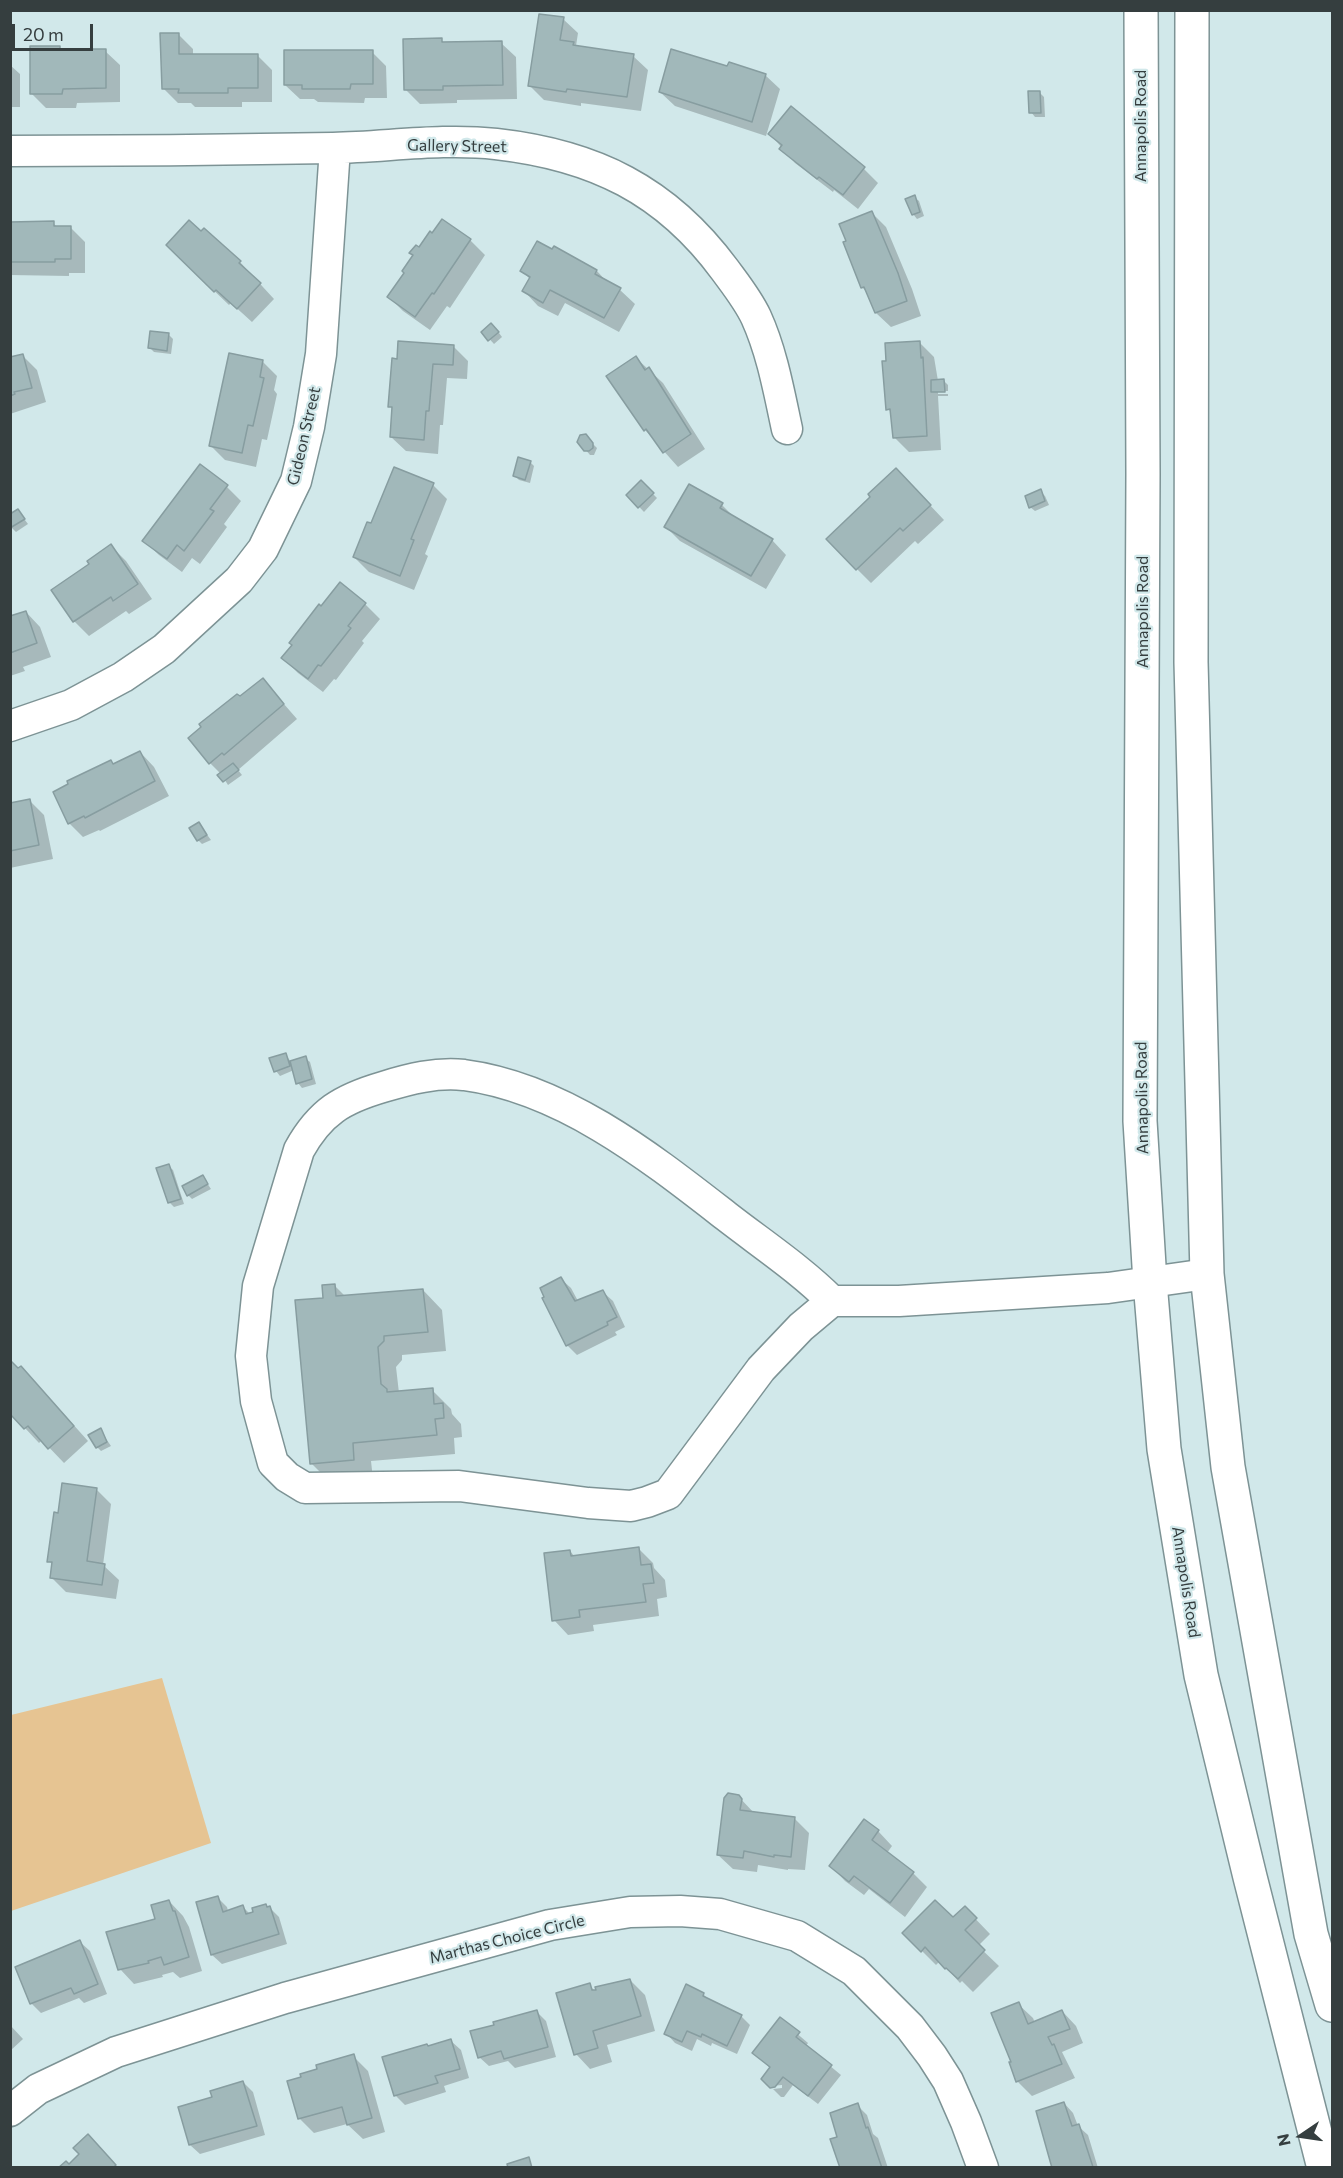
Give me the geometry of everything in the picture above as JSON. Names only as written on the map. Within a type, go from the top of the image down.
[{"type":"main road","name":"Annapolis Road","points":[[1141,10],[1143,486],[1140,1121],[1164,1449],[1201,1675],[1324,2168]]},
{"type":"main road","points":[[1192,10],[1191,662],[1207,1274],[1228,1467],[1311,1934],[1332,2005]]},
{"type":"street","name":"Gallery Street","points":[[10,151],[335,148],[425,143],[494,143],[552,153],[576,160],[628,181],[652,196],[713,253],[746,299],[764,337],[787,429]]},
{"type":"street","name":"Gideon Street","points":[[10,726],[71,705],[123,677],[164,649],[239,579],[263,549],[296,481],[309,427],[321,354],[335,148]]},
{"type":"street","points":[[832,1301],[810,1279],[682,1182],[618,1136],[574,1112],[522,1090],[462,1075],[415,1077],[347,1100],[326,1113],[310,1130],[299,1150],[258,1286],[251,1356],[256,1401],[273,1462],[287,1477],[305,1488],[459,1486],[588,1503],[631,1506],[668,1494],[761,1369],[801,1327],[832,1301],[899,1301],[1108,1288],[1207,1274]]},
{"type":"street","name":"Marthas Choice Circle","points":[[10,2111],[38,2089],[116,2052],[285,1998],[550,1925],[630,1912],[680,1911],[720,1914],[797,1936],[854,1971],[910,2027],[948,2081],[983,2168]]},
{"type":"shaded area","points":[[162,1678],[211,1843],[11,1911],[11,1715]]},
{"type":"building","points":[[539,14],[564,17],[560,40],[574,42],[573,45],[634,54],[627,97],[528,86]]},
{"type":"building","points":[[160,33],[179,33],[179,54],[258,54],[258,88],[228,88],[228,93],[178,93],[179,89],[162,89]]},
{"type":"building","points":[[442,38],[442,42],[502,41],[503,85],[443,86],[443,90],[404,90],[403,39]]},
{"type":"building","points":[[30,46],[60,46],[60,49],[106,49],[106,88],[63,89],[62,94],[30,94]]},
{"type":"building","points":[[671,49],[727,66],[729,62],[766,74],[752,122],[659,92]]},
{"type":"building","points":[[284,50],[373,50],[373,84],[351,84],[350,89],[302,89],[302,85],[284,85]]},
{"type":"building","points":[[1028,91],[1040,91],[1041,113],[1029,113]]},
{"type":"building","points":[[791,106],[865,167],[843,195],[819,177],[817,179],[779,149],[782,145],[768,134]]},
{"type":"building","points":[[915,195],[920,212],[912,215],[905,199]]},
{"type":"building","points":[[872,211],[907,301],[875,313],[864,287],[861,288],[843,242],[846,241],[839,224]]},
{"type":"building","points":[[442,219],[471,239],[434,294],[432,293],[415,317],[387,297],[404,273],[402,271],[413,255],[409,253],[416,245],[419,247]]},
{"type":"building","points":[[189,220],[201,231],[204,228],[241,261],[239,263],[261,283],[237,309],[216,290],[214,292],[166,245]]},
{"type":"building","points":[[54,221],[54,226],[71,226],[71,259],[55,259],[55,262],[10,262],[10,222]]},
{"type":"building","points":[[537,241],[552,249],[554,246],[597,270],[595,274],[621,288],[604,318],[550,290],[543,303],[522,291],[530,277],[520,271]]},
{"type":"building","points":[[491,323],[499,332],[488,341],[481,332]]},
{"type":"building","points":[[150,331],[169,333],[167,351],[148,348]]},
{"type":"building","points":[[398,341],[454,345],[453,365],[433,364],[424,440],[390,437],[392,407],[388,407],[392,358],[397,359]]},
{"type":"building","points":[[920,341],[921,358],[923,357],[927,436],[893,438],[890,409],[886,410],[882,361],[886,361],[885,343]]},
{"type":"building","points":[[229,353],[263,360],[260,377],[264,378],[253,426],[248,425],[242,453],[209,446]]},
{"type":"building","points":[[23,354],[32,388],[14,392],[15,394],[10,396],[10,357]]},
{"type":"building","points":[[636,356],[645,370],[649,367],[691,434],[663,453],[646,429],[644,431],[606,376]]},
{"type":"building","points":[[944,379],[945,392],[931,392],[931,380]]},
{"type":"building","points":[[586,434],[593,443],[593,448],[589,451],[584,451],[577,442],[580,435]]},
{"type":"building","points":[[518,457],[531,461],[525,480],[513,476]]},
{"type":"building","points":[[200,464],[228,485],[210,509],[214,511],[184,551],[177,545],[167,559],[142,541]]},
{"type":"building","points":[[394,467],[434,483],[411,539],[414,540],[400,576],[353,557],[367,522],[371,523]]},
{"type":"building","points":[[896,468],[931,505],[903,531],[900,528],[856,570],[826,539],[870,497],[868,494]]},
{"type":"building","points":[[641,480],[654,493],[638,508],[626,495]]},
{"type":"building","points":[[689,484],[723,503],[720,508],[773,539],[751,576],[664,527]]},
{"type":"building","points":[[1041,489],[1045,501],[1029,508],[1025,496]]},
{"type":"building","points":[[18,509],[25,519],[10,528],[10,514]]},
{"type":"building","points":[[111,544],[138,584],[113,601],[111,597],[73,622],[51,590],[89,564],[87,561]]},
{"type":"building","points":[[340,582],[366,603],[348,626],[351,628],[308,679],[281,658],[292,645],[289,643],[319,604],[321,606]]},
{"type":"building","points":[[26,611],[37,643],[10,653],[10,616]]},
{"type":"building","points":[[263,678],[284,704],[224,755],[222,753],[209,764],[188,738],[201,727],[199,724],[237,694],[240,696]]},
{"type":"building","points":[[140,751],[155,781],[85,818],[84,816],[68,824],[53,792],[68,784],[67,781],[111,760],[113,764]]},
{"type":"building","points":[[233,763],[239,770],[223,782],[217,775]]},
{"type":"building","points":[[30,799],[39,845],[10,851],[10,803]]},
{"type":"building","points":[[199,822],[207,835],[197,841],[189,828]]},
{"type":"building","points":[[286,1053],[290,1066],[274,1072],[269,1058]]},
{"type":"building","points":[[306,1056],[312,1079],[296,1084],[290,1061]]},
{"type":"building","points":[[169,1164],[181,1199],[168,1203],[156,1168]]},
{"type":"building","points":[[203,1175],[208,1184],[187,1196],[182,1186]]},
{"type":"building","points":[[561,1277],[575,1301],[603,1290],[617,1317],[607,1322],[608,1325],[566,1346],[542,1298],[544,1297],[540,1288]]},
{"type":"building","points":[[335,1284],[336,1296],[423,1289],[428,1332],[384,1336],[384,1341],[378,1347],[381,1384],[387,1392],[433,1388],[434,1404],[443,1403],[444,1418],[435,1419],[437,1435],[353,1443],[354,1460],[310,1464],[295,1300],[323,1298],[322,1285]]},
{"type":"building","points":[[10,1360],[18,1368],[21,1366],[74,1426],[48,1449],[28,1426],[24,1429],[10,1414]]},
{"type":"building","points":[[101,1428],[107,1442],[96,1448],[88,1435]]},
{"type":"building","points":[[62,1483],[97,1488],[87,1561],[105,1564],[102,1585],[50,1578],[52,1562],[47,1562],[54,1512],[58,1513]]},
{"type":"building","points":[[639,1547],[641,1565],[651,1564],[654,1583],[643,1584],[646,1602],[579,1610],[580,1617],[552,1621],[544,1553],[570,1550],[571,1556]]},
{"type":"building","points":[[728,1793],[739,1795],[742,1799],[740,1810],[795,1817],[791,1857],[774,1855],[774,1857],[744,1851],[743,1858],[717,1855],[724,1798]]},
{"type":"building","points":[[864,1819],[879,1830],[872,1840],[914,1872],[890,1903],[854,1876],[849,1882],[829,1866]]},
{"type":"building","points":[[218,1896],[223,1912],[243,1905],[246,1914],[253,1912],[252,1908],[266,1904],[267,1907],[270,1906],[279,1934],[211,1955],[196,1902]]},
{"type":"building","points":[[169,1900],[175,1911],[189,1957],[164,1965],[161,1957],[148,1961],[149,1963],[118,1970],[106,1932],[155,1919],[151,1905]]},
{"type":"building","points":[[935,1900],[953,1917],[965,1906],[977,1918],[965,1930],[985,1950],[958,1979],[945,1969],[925,1947],[921,1952],[902,1933]]},
{"type":"building","points":[[80,1940],[98,1984],[74,1994],[71,1988],[30,2004],[15,1967]]},
{"type":"building","points":[[630,1979],[641,2016],[593,2031],[598,2048],[574,2055],[556,1993],[590,1983],[592,1990],[596,1990],[595,1987]]},
{"type":"building","points":[[686,1984],[704,1993],[703,1996],[742,2015],[727,2046],[702,2034],[701,2037],[687,2031],[682,2042],[664,2034]]},
{"type":"building","points":[[1019,2002],[1028,2024],[1062,2010],[1070,2029],[1048,2037],[1052,2045],[1054,2044],[1062,2064],[1016,2082],[1009,2062],[1011,2062],[991,2013]]},
{"type":"building","points":[[537,2010],[548,2047],[504,2059],[501,2051],[478,2058],[470,2031]]},
{"type":"building","points":[[780,2017],[800,2032],[796,2037],[832,2065],[808,2096],[783,2077],[775,2087],[770,2088],[761,2079],[770,2067],[752,2053]]},
{"type":"building","points":[[451,2039],[460,2069],[435,2076],[438,2083],[394,2096],[382,2057]]},
{"type":"building","points":[[354,2054],[372,2118],[347,2125],[342,2107],[298,2119],[287,2081],[317,2069],[316,2065]]},
{"type":"building","points":[[243,2081],[257,2126],[189,2145],[178,2107],[212,2097],[210,2091]]},
{"type":"building","points":[[1064,2102],[1072,2126],[1079,2124],[1093,2167],[1052,2168],[1036,2111]]},
{"type":"building","points":[[858,2103],[882,2168],[840,2168],[830,2139],[837,2137],[830,2113]]},
{"type":"building","points":[[88,2134],[116,2165],[113,2168],[58,2168],[66,2161],[69,2164],[79,2154],[73,2148]]},
{"type":"building","points":[[529,2157],[532,2168],[508,2168],[507,2164]]}]
